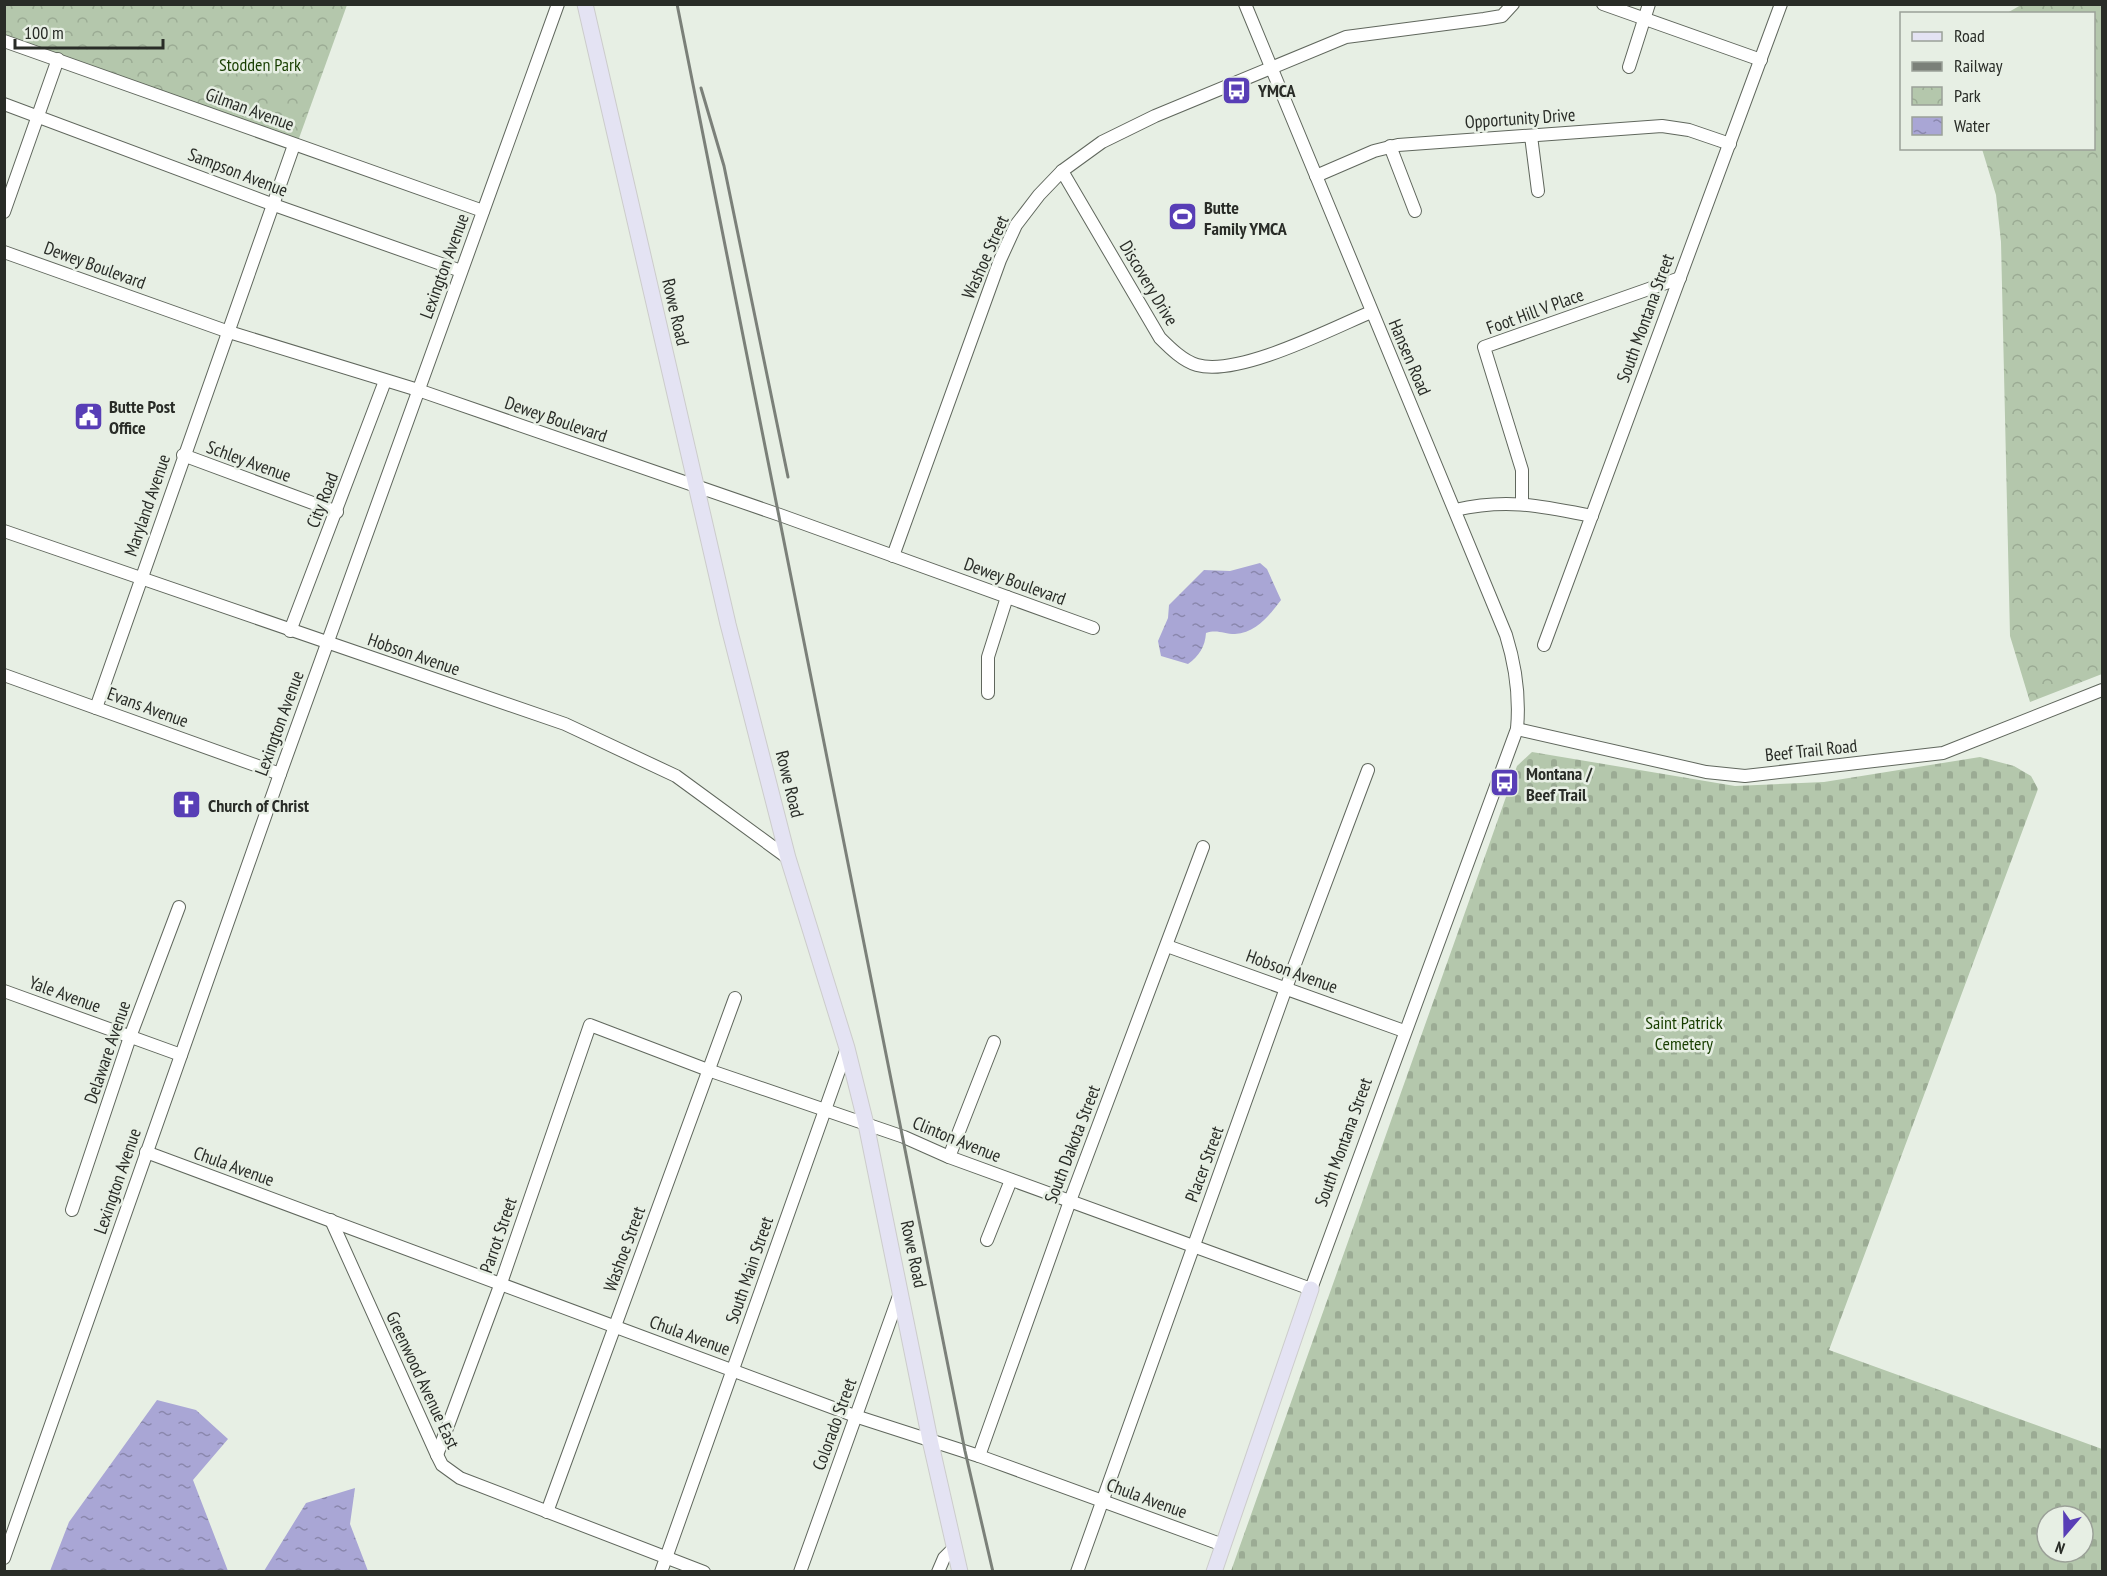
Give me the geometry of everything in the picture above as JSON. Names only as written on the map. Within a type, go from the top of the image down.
[{"type":"main road","name":"Rowe Road","points":[[585,4],[696,486],[788,858],[847,1048],[866,1124],[930,1440],[960,1572]]},
{"type":"main road","name":"South Montana Street","points":[[1214,1572],[1311,1289]]},
{"type":"street","name":"Lexington Avenue","points":[[4,1558],[279,774],[558,4]]},
{"type":"street","name":"Hansen Road","points":[[1245,4],[1506,635],[1516,669],[1517,729]]},
{"type":"street","points":[[1272,68],[1346,37],[1502,16],[1513,4]]},
{"type":"street","points":[[1604,4],[1761,60]]},
{"type":"street","points":[[1629,67],[1649,4]]},
{"type":"street","name":"South Montana Street","points":[[1544,645],[1781,4]]},
{"type":"street","name":"Gilman Avenue","points":[[4,41],[483,211]]},
{"type":"street","points":[[4,212],[58,60]]},
{"type":"street","name":"Washoe Street","points":[[893,556],[1000,260],[1016,225],[1062,171],[1111,137],[1155,116],[1272,68]]},
{"type":"street","name":"Sampson Avenue","points":[[4,104],[274,205],[461,271]]},
{"type":"street","name":"Opportunity Drive","points":[[1316,176],[1390,146],[1662,126],[1689,130],[1730,144]]},
{"type":"street","points":[[1531,136],[1538,191]]},
{"type":"street","name":"Maryland Avenue","points":[[96,708],[183,455],[229,332],[294,145]]},
{"type":"street","points":[[1390,146],[1416,211]]},
{"type":"street","name":"Discovery Drive","points":[[1062,171],[1160,338],[1175,352],[1196,365],[1223,368],[1249,361],[1371,312]]},
{"type":"street","name":"Dewey Boulevard","points":[[4,252],[229,332],[418,390],[1094,628]]},
{"type":"street","name":"Foot Hill V Place","points":[[1522,503],[1521,470],[1484,347],[1680,278]]},
{"type":"street","name":"City Road","points":[[290,631],[385,381]]},
{"type":"street","name":"Schley Avenue","points":[[183,455],[337,512]]},
{"type":"street","points":[[1455,510],[1482,504],[1522,503],[1592,516]]},
{"type":"street","name":"Hobson Avenue","points":[[4,531],[140,580],[565,724],[676,776],[788,858]]},
{"type":"street","points":[[988,693],[988,657],[1007,597]]},
{"type":"street","name":"Evans Avenue","points":[[4,675],[279,774]]},
{"type":"street","name":"Beef Trail Road","points":[[1517,729],[1706,771],[1745,776],[1943,753],[2103,690]]},
{"type":"street","name":"South Montana Street","points":[[1311,1289],[1517,729]]},
{"type":"street","name":"Placer Street","points":[[1077,1572],[1286,988],[1368,770]]},
{"type":"street","name":"South Dakota Street","points":[[979,1456],[1070,1201],[1203,847]]},
{"type":"street","name":"Delaware Avenue","points":[[72,1210],[130,1037],[178,907]]},
{"type":"street","name":"Hobson Avenue","points":[[1167,946],[1404,1031]]},
{"type":"street","name":"Yale Avenue","points":[[4,991],[181,1055]]},
{"type":"street","name":"Washoe Street","points":[[547,1512],[735,998]]},
{"type":"street","name":"Clinton Avenue","points":[[590,1025],[708,1070],[866,1124],[1011,1180],[1311,1289]]},
{"type":"street","name":"Parrot Street","points":[[437,1455],[501,1283],[590,1025]]},
{"type":"street","points":[[949,1157],[994,1042]]},
{"type":"street","name":"South Main Street","points":[[661,1572],[847,1048]]},
{"type":"street","name":"Chula Avenue","points":[[146,1152],[855,1416],[979,1456],[1223,1545]]},
{"type":"street","points":[[987,1240],[1011,1180]]},
{"type":"street","name":"Greenwood Avenue East","points":[[331,1220],[442,1466],[460,1478],[704,1572]]},
{"type":"street","name":"Colorado Street","points":[[800,1572],[901,1289]]},
{"type":"street","points":[[938,1572],[944,1558],[953,1549]]},
{"type":"green space","name":"Stodden Park","points":[[4,5],[347,5],[298,141],[5,35]]},
{"type":"green space","points":[[2021,5],[2102,5],[2102,674],[2030,702],[2010,636],[2001,242],[1996,195],[1982,150],[2095,150],[2095,12],[2009,12]]},
{"type":"green space","name":"Saint Patrick Cemetery","points":[[1532,752],[1735,786],[1824,782],[1980,757],[2014,766],[2031,776],[2038,789],[1829,1350],[2102,1449],[2102,1571],[1231,1571],[1517,766]]},
{"type":"water","points":[[1260,563],[1267,569],[1281,600],[1261,623],[1243,633],[1214,631],[1206,633],[1201,651],[1188,664],[1161,656],[1158,641],[1168,618],[1169,605],[1204,570],[1230,571]]},
{"type":"water","points":[[157,1400],[196,1410],[228,1439],[193,1480],[228,1571],[50,1571],[69,1522]]},
{"type":"water","points":[[355,1488],[350,1524],[368,1571],[264,1571],[306,1503]]},
{"type":"railway","points":[[677,4],[965,1451],[993,1572]]},
{"type":"railway","points":[[701,88],[724,166],[788,477]]},
{"type":"place","name":"YMCA","points":[[1237,90]]},
{"type":"place","name":"Butte Family YMCA","points":[[1183,217]]},
{"type":"place","name":"Butte Post Office","points":[[88,416]]},
{"type":"place","name":"Montana / Beef Trail","points":[[1505,783]]},
{"type":"place","name":"Church of Christ","points":[[187,805]]}]
